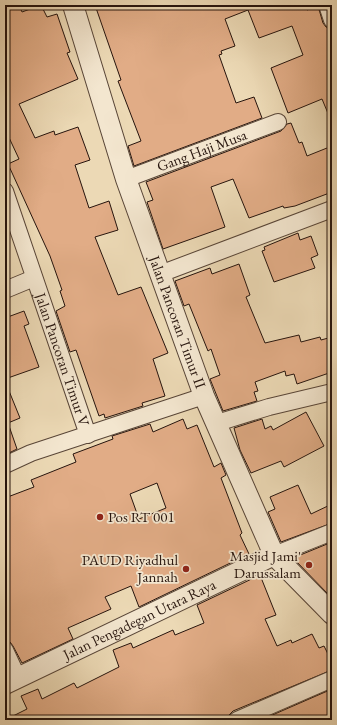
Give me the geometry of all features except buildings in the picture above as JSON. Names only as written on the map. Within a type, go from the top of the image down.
[{"type":"street","name":"Jalan Pancoran Timur II","points":[[73,5],[126,178],[204,396],[274,555],[332,614]]},
{"type":"street","points":[[327,5],[332,20]]},
{"type":"street","name":"Gang Haji Musa","points":[[126,178],[278,122]]},
{"type":"street","name":"Jalan Pancoran Timur V","points":[[5,191],[88,435],[204,396]]},
{"type":"street","points":[[160,274],[332,209]]},
{"type":"street","points":[[5,290],[34,278]]},
{"type":"street","points":[[217,423],[269,407],[332,392]]},
{"type":"street","points":[[5,465],[31,453],[88,435]]},
{"type":"street","points":[[274,555],[332,532]]},
{"type":"street","name":"Jalan Pengadegan Utara Raya","points":[[12,681],[274,555]]},
{"type":"street","points":[[5,650],[12,681]]},
{"type":"street","points":[[237,720],[332,679]]},
{"type":"place","name":"Pos RT 001","points":[[100,517]]},
{"type":"place","name":"Masjid Jami' Darussalam","points":[[309,565]]},
{"type":"place","name":"PAUD Riyadhul Jannah","points":[[186,569]]}]
